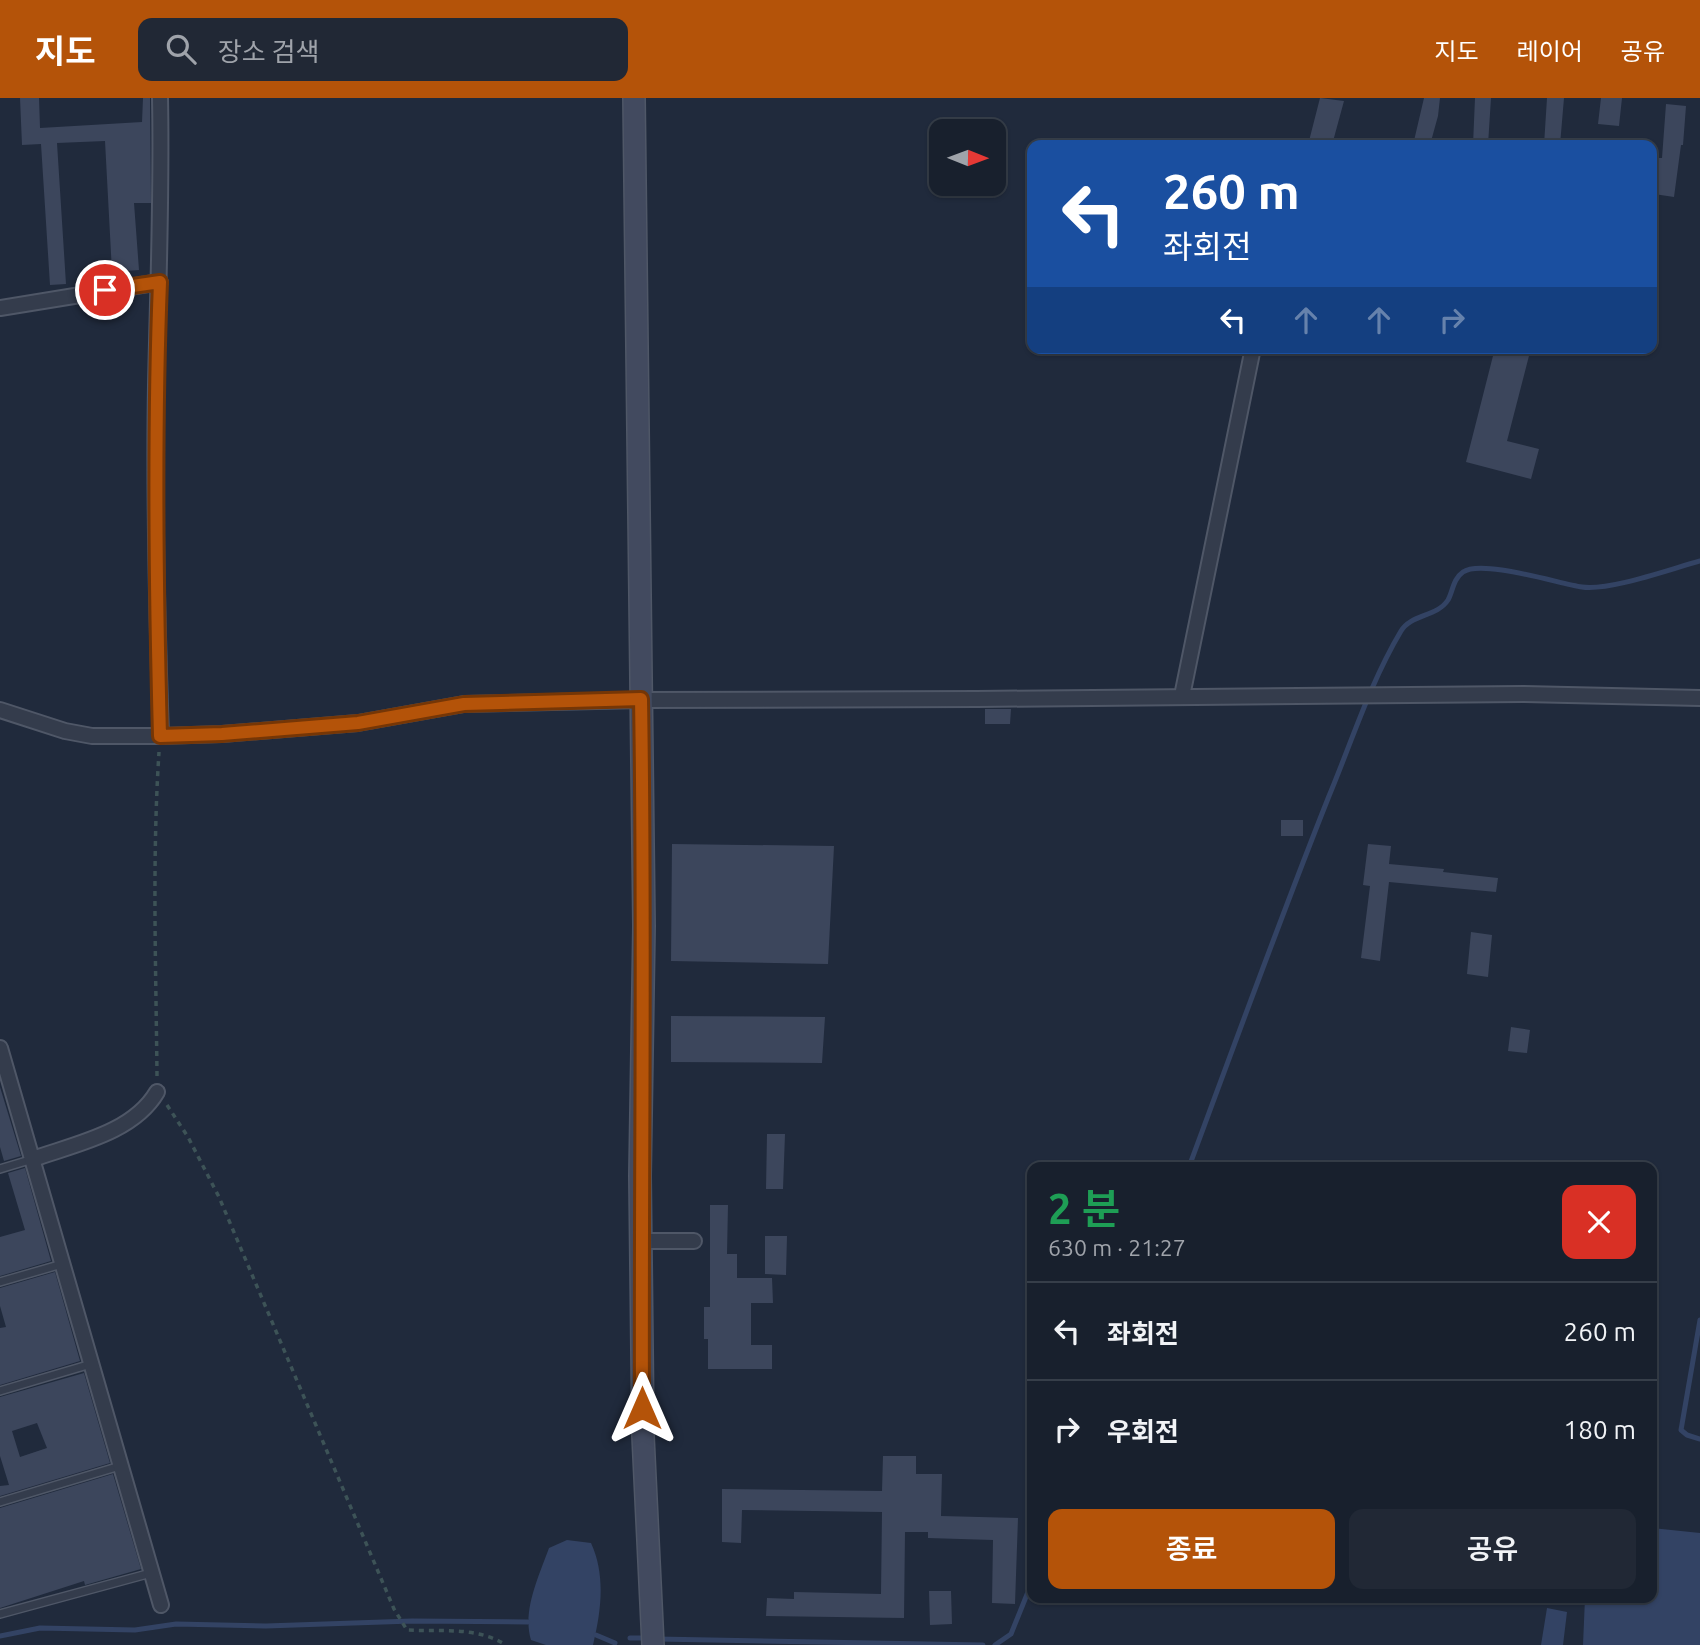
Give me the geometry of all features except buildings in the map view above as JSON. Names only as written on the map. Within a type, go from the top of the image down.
[{"type":"street","points":[[160,98],[160,282],[156,384],[160,736]]},
{"type":"street","points":[[634,98],[644,926],[641,1241],[643,1436],[653,1645]]},
{"type":"street","points":[[0,308],[160,282]]},
{"type":"street","points":[[1182,696],[1252,354]]},
{"type":"street","points":[[0,710],[65,731],[92,736],[160,736],[358,723],[464,704],[641,699],[1522,694],[1700,698]]},
{"type":"street","points":[[1,1053],[162,1605]]},
{"type":"street","points":[[33,1159],[126,1122],[150,1104],[157,1092]]},
{"type":"street","points":[[641,1241],[694,1241]]},
{"type":"lane","points":[[0,1168],[33,1159]]},
{"type":"lane","points":[[0,1282],[63,1264]]},
{"type":"lane","points":[[0,1391],[91,1364]]},
{"type":"lane","points":[[0,1502],[121,1466]]},
{"type":"lane","points":[[0,1614],[152,1572]]},
{"type":"path","points":[[160,736],[155,814],[153,930],[157,1092],[188,1137],[219,1197],[394,1609],[407,1630],[463,1630],[492,1636],[506,1645]]},
{"type":"water","points":[[1657,1529],[1700,1533],[1700,1645],[1583,1645],[1585,1603],[1657,1603]]},
{"type":"water","points":[[567,1540],[591,1543],[596,1555],[601,1594],[593,1645],[546,1645],[531,1640],[530,1606],[541,1570],[549,1548]]},
{"type":"water","points":[[1547,1608],[1567,1612],[1563,1645],[1541,1645]]},
{"type":"waterway","points":[[1191,1162],[1362,712],[1405,625],[1443,606],[1457,578],[1472,569],[1502,570],[1582,587],[1594,587],[1624,583],[1700,561]]},
{"type":"waterway","points":[[1700,1320],[1681,1430],[1700,1439]]},
{"type":"waterway","points":[[995,1645],[1011,1634],[1027,1594]]},
{"type":"waterway","points":[[0,1636],[40,1628],[135,1630],[176,1624],[266,1626],[412,1621],[528,1622]]},
{"type":"waterway","points":[[596,1635],[615,1643]]},
{"type":"waterway","points":[[630,1638],[647,1638]]},
{"type":"waterway","points":[[657,1639],[983,1645]]},
{"type":"route","points":[[105,290],[160,282],[156,384],[156,550],[160,736],[358,723],[464,704],[641,699],[644,926],[640,1176],[642,1408]]}]
